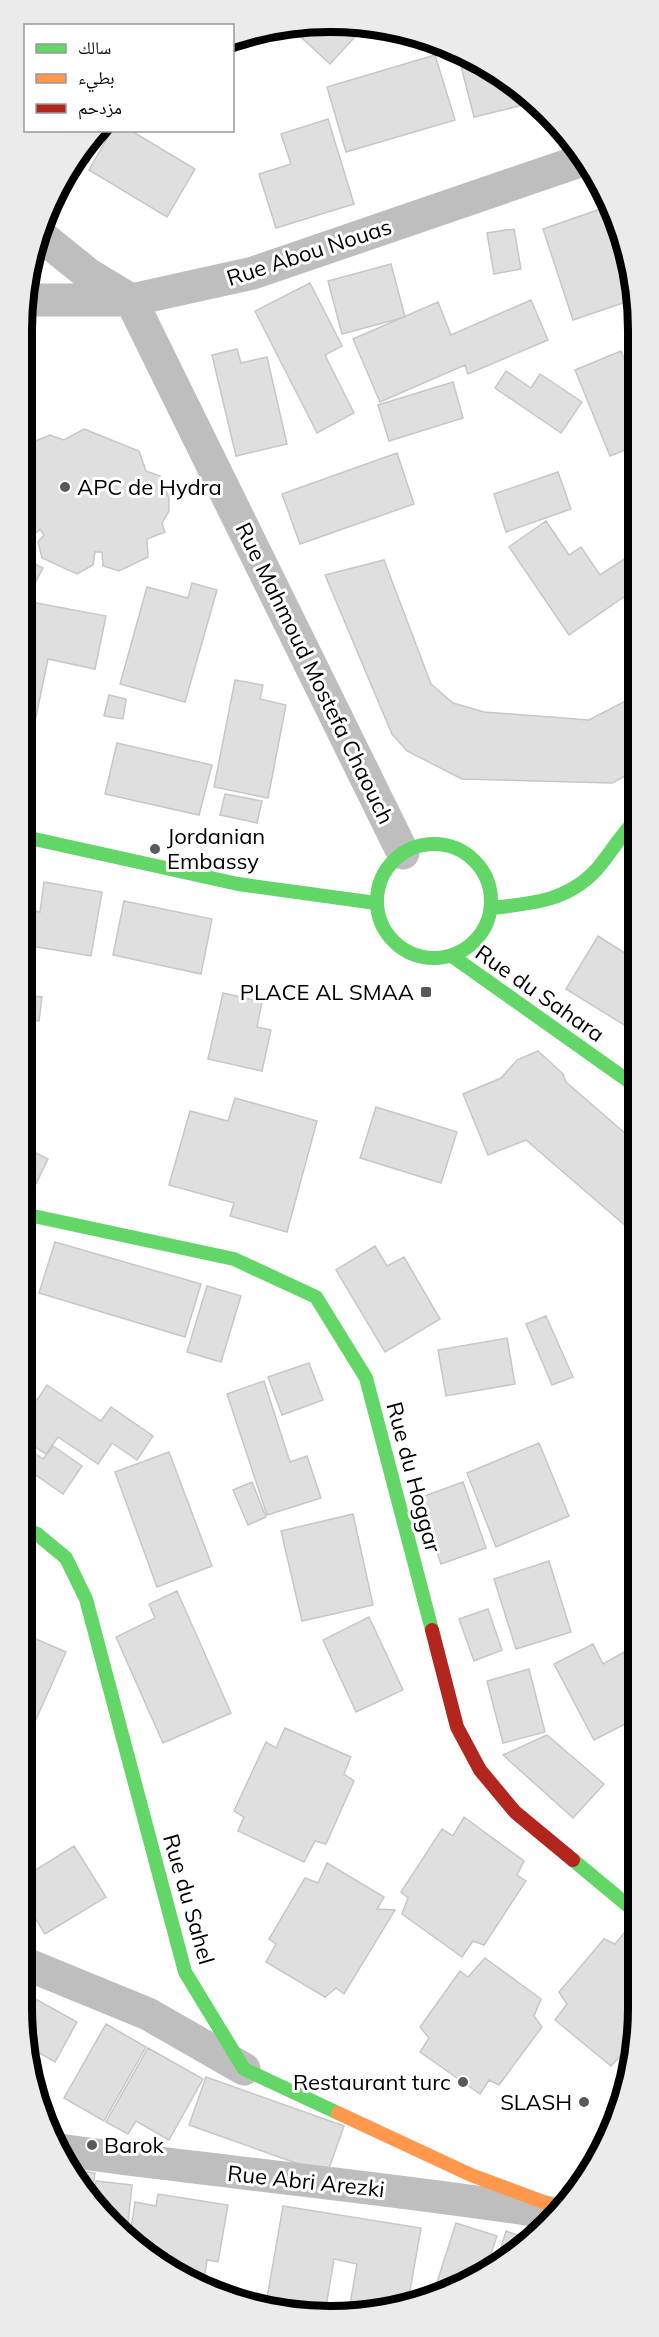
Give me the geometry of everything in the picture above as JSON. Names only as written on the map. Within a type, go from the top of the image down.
[{"type":"street","name":"Rue Abou Nouas","points":[[33,300],[131,300],[253,273],[576,162]]},
{"type":"street","points":[[45,240],[88,274],[131,300]]},
{"type":"street","name":"Rue Mahmoud Mostefa Chaouch","points":[[131,300],[403,853]]},
{"type":"street","points":[[491,908],[544,903],[564,896],[596,870],[628,830]]},
{"type":"street","points":[[32,839],[238,884],[376,903]]},
{"type":"street","points":[[439,844],[456,848],[472,858],[484,872],[490,890],[491,908],[484,928],[471,946],[452,956],[437,959],[421,958],[404,951],[389,938],[380,922],[376,903],[379,884],[388,866],[403,853],[420,845],[439,844]]},
{"type":"street","name":"Rue du Sahara","points":[[452,956],[628,1081]]},
{"type":"street","name":"Rue du Hoggar","points":[[32,1216],[234,1259],[316,1297],[366,1378],[457,1727],[480,1770],[515,1812],[628,1906]]},
{"type":"street","name":"Rue du Sahel","points":[[32,1532],[66,1558],[86,1599],[185,1972],[244,2068]]},
{"type":"street","points":[[32,1967],[148,2014],[244,2068],[471,2175],[553,2205]]},
{"type":"street","name":"Rue Abri Arezki","points":[[69,2152],[445,2196],[546,2212]]},
{"type":"building","points":[[297,33],[358,33],[330,64]]},
{"type":"building","points":[[435,55],[455,120],[346,152],[327,87]]},
{"type":"building","points":[[460,62],[495,82],[525,104],[474,117]]},
{"type":"building","points":[[328,119],[354,204],[276,228],[259,174],[291,164],[281,134]]},
{"type":"building","points":[[111,132],[133,132],[195,169],[167,217],[89,170]]},
{"type":"building","points":[[602,208],[622,271],[626,302],[573,320],[543,229]]},
{"type":"building","points":[[514,229],[521,269],[494,274],[487,233]]},
{"type":"building","points":[[391,264],[405,317],[342,334],[328,281]]},
{"type":"building","points":[[310,283],[342,346],[325,355],[354,413],[317,433],[255,311]]},
{"type":"building","points":[[531,300],[548,340],[468,374],[465,365],[380,402],[353,339],[438,302],[451,335]]},
{"type":"building","points":[[237,349],[241,363],[267,357],[287,444],[236,456],[212,355]]},
{"type":"building","points":[[621,351],[628,368],[628,449],[610,456],[575,370]]},
{"type":"building","points":[[506,371],[531,388],[540,374],[582,402],[561,433],[495,388]]},
{"type":"building","points":[[453,382],[463,418],[389,441],[378,405]]},
{"type":"building","points":[[84,429],[139,451],[146,471],[160,476],[169,498],[169,511],[162,523],[165,532],[147,539],[148,557],[119,571],[103,566],[102,552],[95,552],[93,565],[77,574],[42,558],[38,542],[44,535],[40,529],[32,537],[32,442],[50,435],[64,440]]},
{"type":"building","points":[[397,453],[414,504],[300,544],[282,494]]},
{"type":"building","points":[[558,472],[571,509],[506,532],[494,494]]},
{"type":"building","points":[[546,521],[569,555],[581,547],[600,575],[626,558],[628,561],[628,594],[569,635],[509,547]]},
{"type":"building","points":[[384,560],[431,684],[453,703],[484,712],[589,720],[628,700],[628,775],[612,783],[462,779],[407,751],[392,734],[325,575]]},
{"type":"building","points":[[32,562],[43,568],[32,589]]},
{"type":"building","points":[[192,583],[217,590],[185,702],[120,684],[147,587],[188,598]]},
{"type":"building","points":[[32,602],[106,616],[95,669],[48,659],[33,731]]},
{"type":"building","points":[[235,680],[263,685],[260,699],[286,705],[268,798],[214,787]]},
{"type":"building","points":[[109,695],[126,699],[123,719],[104,716]]},
{"type":"building","points":[[117,743],[212,765],[199,815],[105,794]]},
{"type":"building","points":[[225,794],[262,801],[257,823],[220,815]]},
{"type":"building","points":[[44,882],[102,892],[91,956],[32,946],[32,910],[40,912]]},
{"type":"building","points":[[124,901],[212,919],[201,974],[113,955]]},
{"type":"building","points":[[598,936],[628,955],[628,1027],[566,989]]},
{"type":"building","points":[[223,993],[262,1002],[257,1027],[271,1030],[262,1071],[208,1059]]},
{"type":"building","points":[[32,996],[42,997],[39,1021],[32,1020]]},
{"type":"building","points":[[538,1051],[563,1074],[566,1082],[628,1136],[628,1228],[526,1140],[488,1155],[463,1094],[501,1078],[517,1060]]},
{"type":"building","points":[[235,1098],[317,1121],[287,1232],[230,1216],[234,1203],[169,1185],[190,1111],[228,1121]]},
{"type":"building","points":[[376,1107],[457,1132],[441,1183],[360,1158]]},
{"type":"building","points":[[32,1151],[48,1159],[36,1184],[32,1182]]},
{"type":"building","points":[[55,1242],[201,1284],[185,1337],[39,1293]]},
{"type":"building","points":[[375,1246],[387,1266],[404,1257],[440,1319],[385,1352],[336,1270]]},
{"type":"building","points":[[207,1286],[241,1296],[221,1362],[187,1352]]},
{"type":"building","points":[[546,1316],[573,1377],[552,1385],[526,1324]]},
{"type":"building","points":[[507,1338],[515,1384],[446,1396],[438,1350]]},
{"type":"building","points":[[309,1363],[323,1400],[282,1415],[268,1377]]},
{"type":"building","points":[[264,1381],[290,1462],[307,1456],[321,1498],[267,1515],[227,1394]]},
{"type":"building","points":[[47,1385],[101,1421],[111,1407],[153,1436],[137,1460],[112,1443],[98,1464],[58,1437],[46,1454],[32,1445],[32,1397],[37,1400]]},
{"type":"building","points":[[539,1443],[569,1516],[496,1547],[467,1473]]},
{"type":"building","points":[[53,1446],[82,1466],[63,1494],[32,1472],[32,1451],[43,1459]]},
{"type":"building","points":[[169,1452],[212,1566],[157,1587],[115,1472]]},
{"type":"building","points":[[252,1482],[266,1517],[248,1525],[233,1490]]},
{"type":"building","points":[[463,1482],[486,1548],[441,1564],[419,1498]]},
{"type":"building","points":[[353,1514],[373,1605],[302,1621],[281,1531]]},
{"type":"building","points":[[549,1561],[571,1632],[516,1649],[494,1579]]},
{"type":"building","points":[[177,1591],[231,1713],[163,1743],[116,1637],[155,1618],[149,1604]]},
{"type":"building","points":[[488,1609],[502,1650],[474,1661],[459,1619]]},
{"type":"building","points":[[369,1617],[403,1690],[356,1712],[323,1640]]},
{"type":"building","points":[[32,1637],[66,1652],[32,1728]]},
{"type":"building","points":[[593,1644],[603,1664],[624,1652],[628,1660],[628,1723],[594,1740],[554,1664]]},
{"type":"building","points":[[529,1669],[545,1732],[503,1743],[487,1681]]},
{"type":"building","points":[[285,1728],[351,1757],[344,1774],[354,1781],[326,1844],[315,1841],[304,1862],[238,1831],[244,1817],[234,1811],[266,1742],[276,1748]]},
{"type":"building","points":[[547,1735],[604,1784],[573,1818],[503,1755]]},
{"type":"building","points":[[464,1817],[524,1861],[517,1875],[526,1881],[484,1945],[473,1941],[462,1957],[402,1914],[408,1898],[401,1892],[442,1829],[453,1836]]},
{"type":"building","points":[[74,1846],[106,1897],[45,1934],[32,1913],[32,1872]]},
{"type":"building","points":[[327,1863],[384,1897],[377,1909],[395,1910],[344,1994],[336,1988],[325,1997],[266,1962],[276,1944],[269,1939],[305,1878],[318,1883]]},
{"type":"building","points":[[628,1928],[628,2008],[625,2046],[624,2052],[611,2066],[555,2020],[567,2004],[559,1992],[604,1939],[615,1944]]},
{"type":"building","points":[[485,1958],[541,1999],[534,2016],[542,2027],[499,2085],[489,2080],[480,2094],[420,2052],[429,2038],[420,2027],[460,1971],[468,1977]]},
{"type":"building","points":[[32,1997],[77,2022],[55,2062],[35,2050]]},
{"type":"building","points":[[106,2024],[146,2047],[104,2121],[64,2098]]},
{"type":"building","points":[[148,2048],[203,2079],[169,2140],[136,2121],[128,2134],[106,2122]]},
{"type":"building","points":[[206,2077],[344,2126],[327,2174],[189,2125]]},
{"type":"building","points":[[80,2171],[95,2173],[93,2189]]},
{"type":"building","points":[[96,2181],[132,2185],[128,2227],[105,2204],[95,2191]]},
{"type":"building","points":[[158,2194],[228,2205],[218,2262],[207,2260],[204,2278],[180,2266],[166,2257],[167,2253],[161,2253],[131,2230],[135,2202],[156,2206]]},
{"type":"building","points":[[283,2206],[421,2228],[409,2294],[388,2300],[350,2305],[357,2264],[334,2259],[326,2306],[267,2299]]},
{"type":"building","points":[[456,2223],[497,2236],[489,2259],[436,2286]]},
{"type":"building","points":[[506,2231],[521,2236],[511,2244],[500,2252]]},
{"type":"traffic: fast","points":[[491,908],[548,899],[574,888],[597,869],[628,829]]},
{"type":"traffic: fast","points":[[32,839],[238,884],[376,903]]},
{"type":"traffic: fast","points":[[434,844],[456,848],[466,853],[482,869],[487,879],[491,901],[487,923],[482,933],[466,949],[456,954],[434,958],[412,954],[402,949],[386,933],[381,923],[377,901],[381,879],[386,869],[402,853],[412,848],[434,844]]},
{"type":"traffic: fast","points":[[452,956],[628,1081]]},
{"type":"traffic: fast","points":[[32,1216],[234,1259],[316,1297],[366,1378],[432,1630]]},
{"type":"traffic: fast","points":[[32,1532],[66,1558],[86,1599],[185,1972],[244,2069],[338,2113]]},
{"type":"traffic: fast","points":[[573,1860],[628,1906]]},
{"type":"traffic: slow","points":[[338,2113],[471,2175],[553,2205]]},
{"type":"traffic: jam","points":[[432,1630],[457,1727],[480,1770],[515,1812],[573,1860]]},
{"type":"place","name":"APC de Hydra","points":[[65,487]]},
{"type":"place","name":"Jordanian Embassy","points":[[155,849]]},
{"type":"place","name":"PLACE AL SMAA","points":[[426,992]]},
{"type":"place","name":"Restaurant turc","points":[[463,2082]]},
{"type":"place","name":"SLASH","points":[[584,2102]]},
{"type":"place","name":"Barok","points":[[92,2145]]}]
